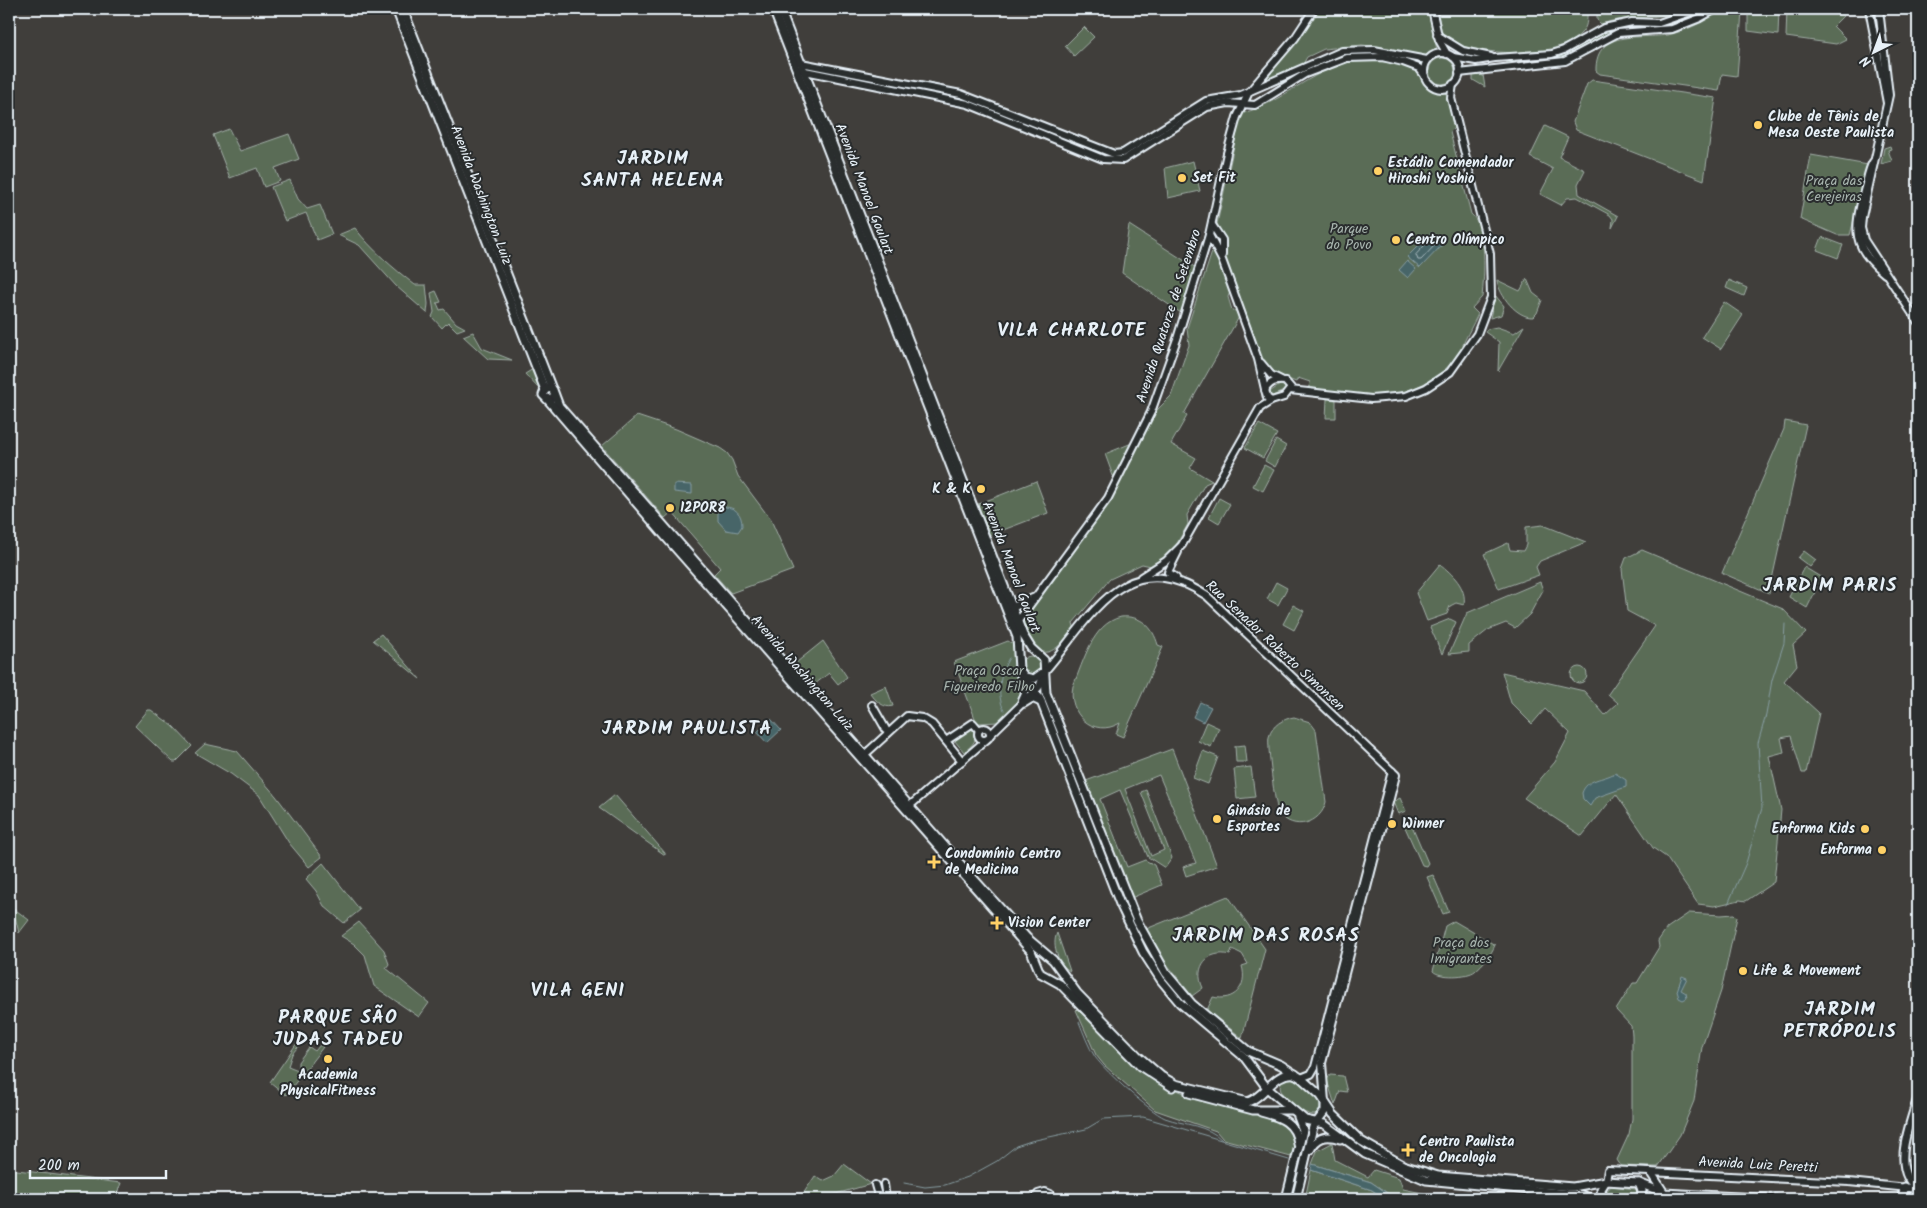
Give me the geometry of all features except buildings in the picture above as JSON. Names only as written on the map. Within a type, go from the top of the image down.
[{"type":"main road","name":"Avenida Washington Luiz","points":[[396,9],[549,393],[670,542],[908,808],[1027,938],[1047,957]]},
{"type":"main road","name":"Avenida Washington Luiz","points":[[403,9],[549,393]]},
{"type":"main road","name":"Avenida Manoel Goulart","points":[[773,9],[792,56],[801,68],[1027,644],[1044,660],[1046,693],[1137,921],[1160,965],[1192,1004],[1248,1051],[1299,1076],[1321,1096],[1325,1103]]},
{"type":"main road","name":"Avenida Manoel Goulart","points":[[780,9],[1014,629],[1019,649],[1018,664],[1022,675],[1041,702],[1120,904],[1143,952],[1161,980],[1180,1003],[1244,1057],[1267,1088],[1294,1112]]},
{"type":"main road","points":[[1013,607],[1034,598]]},
{"type":"main road","points":[[1014,629],[1018,621]]},
{"type":"main road","points":[[1018,664],[1025,654],[1035,653]]},
{"type":"main road","points":[[1022,675],[1034,679],[1046,671]]},
{"type":"main road","points":[[1024,703],[1032,698],[1041,702]]},
{"type":"main road","name":"Avenida Washington Luiz","points":[[908,808],[1031,952],[1037,963]]},
{"type":"main road","points":[[1131,1053],[1077,993],[1055,964],[1047,957],[1041,958],[1037,963],[1040,972],[1060,984],[1157,1079],[1171,1087],[1281,1118],[1289,1124],[1297,1136],[1299,1150]]},
{"type":"main road","points":[[1046,975],[1053,972],[1055,964]]},
{"type":"main road","points":[[1137,1059],[1161,1076],[1192,1090],[1248,1102],[1254,1100],[1282,1075],[1299,1076]]},
{"type":"main road","points":[[1296,1199],[1313,1127],[1325,1111],[1325,1103]]},
{"type":"main road","points":[[1325,1103],[1335,1117],[1372,1149],[1424,1173],[1573,1187],[1606,1181],[1639,1182],[1661,1197],[1775,1199]]},
{"type":"main road","points":[[1253,1110],[1294,1112],[1306,1120],[1324,1124],[1345,1141]]},
{"type":"main road","points":[[1286,1199],[1303,1130],[1302,1123],[1294,1112]]},
{"type":"main road","points":[[1307,1155],[1314,1144],[1322,1137],[1334,1136],[1377,1160],[1426,1180],[1581,1195],[1593,1199]]},
{"type":"main road","points":[[1651,1173],[1661,1197]]},
{"type":"main road","points":[[1602,1199],[1601,1189],[1606,1181]]},
{"type":"main road","points":[[1639,1182],[1642,1191],[1640,1199]]},
{"type":"main road","points":[[1901,1199],[1905,1187]]},
{"type":"street","name":"Avenida Quatorze de Setembro","points":[[1018,621],[1108,498],[1151,412],[1177,339],[1210,231],[1227,153],[1242,105],[1249,92],[1295,38],[1314,9]]},
{"type":"street","points":[[1290,390],[1371,399],[1406,396],[1426,388],[1450,372],[1478,334],[1490,297],[1490,254],[1451,98],[1453,84],[1459,74],[1459,66],[1450,56],[1437,35],[1432,9]]},
{"type":"street","points":[[801,68],[961,94],[1114,154],[1122,153],[1206,101],[1249,92],[1342,51],[1374,50],[1427,60],[1438,53],[1476,62],[1495,58],[1552,54],[1564,50],[1604,28],[1632,22],[1658,22],[1699,9]]},
{"type":"street","points":[[1459,74],[1490,72],[1565,61],[1618,33],[1672,29],[1700,18],[1716,9]]},
{"type":"street","points":[[1869,9],[1888,104]]},
{"type":"street","points":[[1879,9],[1889,95],[1861,228],[1864,240],[1883,266],[1886,275],[1918,322]]},
{"type":"street","points":[[1437,35],[1463,52],[1495,58],[1502,70]]},
{"type":"street","points":[[801,68],[968,104],[1103,159],[1115,161],[1130,156],[1207,108],[1228,103],[1255,105],[1306,74],[1347,58],[1382,57],[1403,62],[1419,68],[1428,81],[1439,88],[1453,84]]},
{"type":"street","points":[[1490,72],[1488,66],[1495,58]]},
{"type":"street","points":[[1425,76],[1427,60]]},
{"type":"street","points":[[1875,159],[1869,172],[1857,219],[1856,231],[1860,244],[1878,269],[1886,275]]},
{"type":"street","points":[[1210,231],[1222,257],[1258,359],[1267,398],[1271,400]]},
{"type":"street","points":[[1258,359],[1270,375],[1285,381],[1290,390]]},
{"type":"street","points":[[1265,390],[1273,382],[1285,381]]},
{"type":"street","points":[[1179,580],[1168,572],[1260,408],[1271,400],[1284,397],[1290,390]]},
{"type":"street","points":[[1140,578],[1166,561],[1182,545]]},
{"type":"street","name":"Rua Senador Roberto Simonsen","points":[[908,808],[968,756],[1024,703],[1035,691],[1046,671],[1108,595],[1125,584],[1140,578],[1162,577],[1179,580],[1207,596],[1394,773]]},
{"type":"street","points":[[1017,710],[1025,694],[1022,675]]},
{"type":"street","points":[[872,705],[888,733]]},
{"type":"street","points":[[862,756],[907,716],[926,720],[962,761]]},
{"type":"street","points":[[946,741],[973,722],[981,730],[982,739],[988,737],[989,729],[981,730]]},
{"type":"street","points":[[981,730],[1004,722]]},
{"type":"street","points":[[968,756],[976,746],[981,730]]},
{"type":"street","points":[[1299,1076],[1311,1074],[1316,1067],[1394,773]]},
{"type":"street","points":[[1325,1103],[1322,1064],[1394,773]]},
{"type":"street","points":[[1918,1096],[1902,1151],[1912,1185],[1918,1189]]},
{"type":"street","name":"Avenida Luiz Peretti","points":[[1606,1181],[1608,1170],[1849,1182],[1918,1189]]},
{"type":"street","points":[[1905,1187],[1908,1175]]},
{"type":"street","points":[[884,1184],[886,1199]]},
{"type":"street","points":[[875,1185],[879,1199]]},
{"type":"street","points":[[1035,1199],[1040,1193],[1045,1192],[1054,1199]]},
{"type":"green space","points":[[1318,9],[1428,9],[1437,50],[1426,57],[1419,57],[1387,48],[1362,45],[1324,49],[1307,57],[1303,64],[1261,83],[1298,40]]},
{"type":"green space","points":[[1437,9],[1587,9],[1587,20],[1583,31],[1573,40],[1559,46],[1543,50],[1508,53],[1475,49],[1454,42],[1442,34]]},
{"type":"green space","points":[[1597,9],[1688,9],[1667,15],[1623,19],[1601,24],[1597,20]]},
{"type":"green space","points":[[1704,9],[1710,9],[1671,26],[1617,30],[1564,58],[1507,66],[1507,61],[1543,59],[1564,54],[1608,30],[1668,22],[1692,15]]},
{"type":"green space","points":[[1725,9],[1740,9],[1742,12],[1737,76],[1722,74],[1719,91],[1600,74],[1596,71],[1598,57],[1604,47],[1612,41],[1623,38],[1672,34],[1693,27]]},
{"type":"green space","points":[[1748,9],[1779,9],[1778,35],[1748,31]]},
{"type":"green space","points":[[1787,9],[1839,9],[1843,16],[1833,26],[1846,39],[1836,44],[1786,37]]},
{"type":"green space","points":[[1084,27],[1094,37],[1074,56],[1065,46]]},
{"type":"green space","points":[[1442,58],[1451,62],[1455,71],[1451,80],[1442,84],[1433,80],[1429,71],[1433,62]]},
{"type":"green space","name":"Parque do Povo","points":[[1360,60],[1388,62],[1409,68],[1420,74],[1430,87],[1446,93],[1454,128],[1450,132],[1471,214],[1480,230],[1484,253],[1482,297],[1472,308],[1478,314],[1465,339],[1461,352],[1445,369],[1429,381],[1411,389],[1372,395],[1352,394],[1309,387],[1310,382],[1298,378],[1296,382],[1290,380],[1267,365],[1260,355],[1224,257],[1224,238],[1217,224],[1240,118],[1243,113],[1273,101],[1329,69],[1344,63]]},
{"type":"green space","points":[[1473,75],[1483,75],[1485,87],[1473,80]]},
{"type":"green space","points":[[1592,80],[1716,98],[1704,180],[1576,130],[1573,122],[1587,84]]},
{"type":"green space","points":[[1545,126],[1568,137],[1559,157],[1585,170],[1578,184],[1579,194],[1618,216],[1612,228],[1613,219],[1610,215],[1577,197],[1567,198],[1561,205],[1540,194],[1553,169],[1530,157]]},
{"type":"green space","points":[[229,129],[240,151],[289,134],[299,159],[275,168],[280,181],[264,187],[257,168],[230,178],[213,135]]},
{"type":"green space","points":[[1890,146],[1891,149],[1888,150],[1892,161],[1881,164],[1884,148]]},
{"type":"green space","name":"Praça das Cerejeiras","points":[[1811,155],[1868,165],[1850,235],[1837,235],[1800,219]]},
{"type":"green space","name":"Set Fit","points":[[1193,161],[1200,191],[1168,198],[1165,168]]},
{"type":"green space","points":[[290,180],[298,199],[307,209],[320,205],[332,234],[317,240],[306,213],[285,221],[271,187]]},
{"type":"green space","points":[[1129,225],[1196,268],[1181,313],[1122,273]]},
{"type":"green space","points":[[355,228],[376,251],[407,279],[415,285],[426,285],[427,313],[396,286],[359,245],[338,235]]},
{"type":"green space","points":[[1822,237],[1843,245],[1838,258],[1817,250]]},
{"type":"green space","points":[[1213,249],[1230,292],[1228,297],[1232,310],[1236,311],[1239,317],[1184,414],[1187,416],[1171,444],[1196,458],[1190,468],[1212,481],[1205,484],[1187,515],[1188,524],[1172,552],[1162,561],[1151,566],[1142,564],[1110,579],[1073,623],[1075,630],[1065,640],[1050,651],[1044,652],[1039,650],[1033,644],[1022,621],[1110,501],[1157,410],[1171,396],[1189,345],[1187,328]]},
{"type":"green space","points":[[1527,279],[1533,293],[1542,300],[1537,313],[1533,317],[1521,314],[1515,310],[1505,299],[1497,280],[1520,291]]},
{"type":"green space","points":[[1729,280],[1747,288],[1744,296],[1726,288]]},
{"type":"green space","points":[[436,291],[441,302],[437,303],[440,310],[444,309],[456,323],[465,328],[457,331],[448,322],[442,328],[432,317],[434,312],[431,293]]},
{"type":"green space","points":[[1495,295],[1504,306],[1501,315],[1490,318]]},
{"type":"green space","points":[[1724,302],[1743,315],[1721,349],[1702,337]]},
{"type":"green space","points":[[1524,326],[1498,371],[1499,342],[1485,332],[1487,329],[1497,327],[1514,333]]},
{"type":"green space","points":[[473,332],[482,348],[512,360],[488,359],[463,336]]},
{"type":"green space","points":[[533,369],[541,386],[539,389],[525,374]]},
{"type":"green space","points":[[1280,385],[1286,387],[1286,390],[1270,397],[1268,393]]},
{"type":"green space","points":[[1327,399],[1336,400],[1336,418],[1326,418]]},
{"type":"green space","points":[[637,416],[676,429],[720,448],[727,453],[738,476],[771,520],[793,570],[731,593],[714,574],[720,568],[672,512],[665,518],[602,446]]},
{"type":"green space","points":[[1785,421],[1806,425],[1769,593],[1722,573],[1784,429]]},
{"type":"green space","points":[[1259,424],[1277,434],[1263,458],[1245,448]]},
{"type":"green space","points":[[1276,440],[1286,446],[1275,467],[1265,461]]},
{"type":"green space","points":[[1132,443],[1116,475],[1113,476],[1105,454]]},
{"type":"green space","points":[[1264,465],[1274,470],[1263,491],[1253,486]]},
{"type":"green space","points":[[1036,481],[1048,513],[990,535],[978,504]]},
{"type":"green space","points":[[1219,498],[1230,504],[1219,523],[1209,517]]},
{"type":"green space","points":[[1543,525],[1586,542],[1540,561],[1536,567],[1539,575],[1499,589],[1484,554],[1508,543],[1510,550],[1523,551],[1526,545],[1526,527]]},
{"type":"green space","points":[[1642,550],[1783,609],[1806,633],[1793,645],[1797,665],[1784,681],[1819,713],[1806,773],[1802,773],[1791,736],[1781,738],[1784,752],[1769,756],[1781,810],[1774,882],[1746,901],[1740,900],[1714,906],[1698,904],[1666,857],[1653,848],[1616,794],[1582,836],[1524,798],[1555,762],[1570,733],[1545,709],[1532,724],[1511,703],[1502,672],[1584,691],[1605,715],[1618,703],[1608,694],[1655,626],[1627,611],[1622,569],[1626,558]]},
{"type":"green space","points":[[1804,551],[1816,560],[1810,567],[1798,558]]},
{"type":"green space","points":[[1440,564],[1454,577],[1461,587],[1464,605],[1456,603],[1450,606],[1447,614],[1427,621],[1416,593]]},
{"type":"green space","points":[[1804,567],[1822,578],[1807,608],[1789,597]]},
{"type":"green space","points":[[1276,582],[1287,588],[1278,605],[1267,599]]},
{"type":"green space","points":[[1540,582],[1543,590],[1530,614],[1515,628],[1506,623],[1488,630],[1469,645],[1469,652],[1449,654],[1467,613]]},
{"type":"green space","points":[[1293,605],[1304,611],[1294,630],[1283,624]]},
{"type":"green space","points":[[1121,617],[1140,620],[1153,633],[1158,645],[1163,647],[1123,737],[1116,734],[1120,723],[1100,728],[1084,721],[1078,714],[1072,696],[1073,686],[1085,655],[1096,635],[1111,621]]},
{"type":"green space","points":[[1450,619],[1456,622],[1442,654],[1430,627]]},
{"type":"green space","points":[[381,634],[420,679],[373,640]]},
{"type":"green space","points":[[823,641],[847,677],[838,684],[829,673],[810,688],[792,666]]},
{"type":"green space","name":"Praça Oscar Figueiredo Filho","points":[[1008,641],[1015,645],[1016,671],[1022,687],[1022,695],[1017,704],[998,722],[979,723],[976,721],[954,662]]},
{"type":"green space","points":[[1031,656],[1038,659],[1041,666],[1038,673],[1031,676],[1024,673],[1021,666],[1024,659]]},
{"type":"green space","points":[[1579,667],[1585,669],[1587,675],[1585,681],[1579,683],[1573,681],[1571,675],[1573,669]]},
{"type":"green space","points":[[886,686],[893,706],[890,707],[883,705],[870,693]]},
{"type":"green space","points":[[148,710],[151,710],[173,726],[192,746],[176,762],[173,762],[135,726]]},
{"type":"green space","points":[[1294,717],[1310,722],[1316,730],[1326,802],[1319,816],[1306,823],[1299,824],[1285,819],[1277,809],[1269,742],[1270,733],[1275,726],[1286,719]]},
{"type":"green space","points":[[1206,722],[1219,728],[1211,747],[1198,741]]},
{"type":"green space","points":[[971,729],[976,733],[975,739],[973,744],[964,752],[954,740]]},
{"type":"green space","points":[[205,744],[237,751],[276,796],[322,857],[309,867],[289,843],[259,795],[231,774],[195,753]]},
{"type":"green space","points":[[1245,745],[1247,762],[1236,762],[1235,746]]},
{"type":"green space","points":[[1172,749],[1217,866],[1186,876],[1183,867],[1196,863],[1159,775],[1125,789],[1151,856],[1164,850],[1141,792],[1146,790],[1172,858],[1165,868],[1148,857],[1120,790],[1100,799],[1127,867],[1145,860],[1154,865],[1162,885],[1131,898],[1086,781]]},
{"type":"green space","points":[[1203,751],[1218,757],[1208,784],[1193,778]]},
{"type":"green space","points":[[1251,767],[1255,797],[1237,799],[1234,769]]},
{"type":"green space","points":[[615,795],[665,853],[665,855],[599,808]]},
{"type":"green space","points":[[1400,798],[1406,811],[1398,814],[1393,802]]},
{"type":"green space","points":[[1407,819],[1410,821],[1428,863],[1426,866],[1422,865],[1404,825]]},
{"type":"green space","points":[[323,863],[360,910],[344,923],[324,906],[316,891],[306,879]]},
{"type":"green space","points":[[1433,875],[1449,912],[1443,914],[1427,877]]},
{"type":"green space","points":[[1228,896],[1265,949],[1242,1038],[1207,1010],[1213,997],[1227,997],[1238,991],[1243,980],[1242,966],[1248,964],[1242,954],[1232,949],[1230,955],[1215,955],[1204,961],[1200,973],[1203,988],[1192,996],[1163,959],[1146,929]]},
{"type":"green space","points":[[13,908],[29,920],[19,933]]},
{"type":"green space","points":[[1689,913],[1734,914],[1737,917],[1721,991],[1702,1047],[1694,1101],[1680,1135],[1658,1167],[1621,1166],[1617,1160],[1629,1134],[1632,1119],[1632,1035],[1631,1026],[1616,1010],[1633,983],[1637,983],[1659,947],[1658,941],[1667,928]]},
{"type":"green space","name":"Praça dos Imigrantes","points":[[1454,921],[1495,945],[1475,971],[1466,975],[1441,975],[1433,971],[1445,926]]},
{"type":"green space","points":[[359,922],[384,950],[389,964],[386,968],[429,1003],[419,1017],[374,986],[365,955],[354,944],[341,936]]},
{"type":"green space","points":[[1057,933],[1070,971],[1062,964],[1057,955],[1055,938]]},
{"type":"green space","points":[[1079,1007],[1155,1081],[1189,1095],[1280,1119],[1293,1133],[1295,1140],[1291,1157],[1223,1139],[1216,1131],[1155,1110],[1104,1065],[1096,1055],[1076,1010]]},
{"type":"green space","points":[[299,1040],[302,1042],[292,1054],[288,1066],[298,1070],[298,1062],[309,1047],[315,1051],[320,1045],[323,1047],[286,1095],[270,1082]]},
{"type":"green space","points":[[1330,1075],[1343,1076],[1347,1092],[1340,1091],[1335,1105],[1327,1080]]},
{"type":"green space","points":[[1288,1077],[1298,1081],[1320,1100],[1320,1110],[1315,1115],[1301,1111],[1282,1094],[1280,1087],[1282,1082]]},
{"type":"green space","points":[[1332,1143],[1335,1160],[1368,1177],[1374,1170],[1399,1178],[1403,1189],[1451,1199],[1396,1199],[1371,1182],[1312,1164],[1317,1151]]},
{"type":"green space","points":[[844,1164],[871,1184],[818,1199],[776,1199],[801,1197],[815,1176],[823,1181],[834,1176]]},
{"type":"green space","points":[[9,1169],[121,1183],[115,1199],[9,1199]]},
{"type":"green space","points":[[1311,1170],[1372,1190],[1385,1199],[1305,1199]]},
{"type":"green space","points":[[1611,1186],[1636,1189],[1638,1195],[1634,1199],[1609,1199],[1606,1192]]},
{"type":"water","points":[[1432,232],[1444,243],[1420,268],[1407,257]]},
{"type":"water","points":[[1407,261],[1416,269],[1408,278],[1399,270]]},
{"type":"water","points":[[674,484],[692,485],[692,494],[674,492]]},
{"type":"water","points":[[724,507],[732,508],[738,512],[742,526],[738,532],[726,530],[718,521],[718,511]]},
{"type":"water","points":[[1200,702],[1211,707],[1203,722],[1193,717]]},
{"type":"water","points":[[771,719],[781,730],[767,743],[757,732]]},
{"type":"water","points":[[1615,773],[1626,780],[1626,787],[1595,798],[1590,806],[1583,799],[1582,793],[1584,788],[1591,782]]},
{"type":"water","points":[[1682,976],[1687,978],[1681,990],[1686,993],[1687,998],[1683,1000],[1679,998],[1677,991]]},
{"type":"water","points":[[1312,1164],[1371,1182],[1396,1199],[1385,1199],[1372,1190],[1311,1170]]},
{"type":"waterway","points":[[1728,904],[1746,863],[1762,808],[1758,743],[1766,715],[1772,680],[1784,643],[1785,624]]},
{"type":"waterway","points":[[1004,710],[1000,698],[1000,684],[1003,670],[1009,658]]},
{"type":"waterway","points":[[1079,1022],[1095,1057],[1128,1090],[1165,1118],[1203,1128],[1222,1140]]},
{"type":"waterway","points":[[904,1183],[925,1187],[945,1185],[968,1177],[997,1161],[1016,1146],[1086,1129],[1103,1119],[1143,1117],[1289,1160]]},
{"type":"place","name":"Clube de Tênis de Mesa Oeste Paulista","points":[[1758,125]]},
{"type":"place","name":"Estádio Comendador Hiroshi Yoshio","points":[[1378,171]]},
{"type":"place","name":"Set Fit","points":[[1182,178]]},
{"type":"place","name":"Centro Olímpico","points":[[1396,240]]},
{"type":"place","name":"K & K","points":[[981,489]]},
{"type":"place","name":"12POR8","points":[[670,508]]},
{"type":"place","name":"Ginásio de Esportes","points":[[1217,819]]},
{"type":"place","name":"Winner","points":[[1392,824]]},
{"type":"place","name":"Enforma Kids","points":[[1865,829]]},
{"type":"place","name":"Enforma","points":[[1882,850]]},
{"type":"place","name":"Condomínio Centro de Medicina","points":[[934,862]]},
{"type":"place","name":"Vision Center","points":[[997,923]]},
{"type":"place","name":"Life & Movement","points":[[1743,971]]},
{"type":"place","name":"Academia PhysicalFitness","points":[[328,1059]]},
{"type":"place","name":"Centro Paulista de Oncologia","points":[[1408,1150]]},
{"type":"district","name":"JARDIM SANTA HELENA","points":[[653,170]]},
{"type":"district","name":"VILA CHARLOTE","points":[[1072,331]]},
{"type":"district","name":"JARDIM PARIS","points":[[1830,586]]},
{"type":"district","name":"JARDIM PAULISTA","points":[[687,729]]},
{"type":"district","name":"JARDIM DAS ROSAS","points":[[1266,936]]},
{"type":"district","name":"VILA GENI","points":[[578,991]]},
{"type":"district","name":"JARDIM PETRÓPOLIS","points":[[1840,1021]]},
{"type":"district","name":"PARQUE SÃO JUDAS TADEU","points":[[338,1029]]}]
